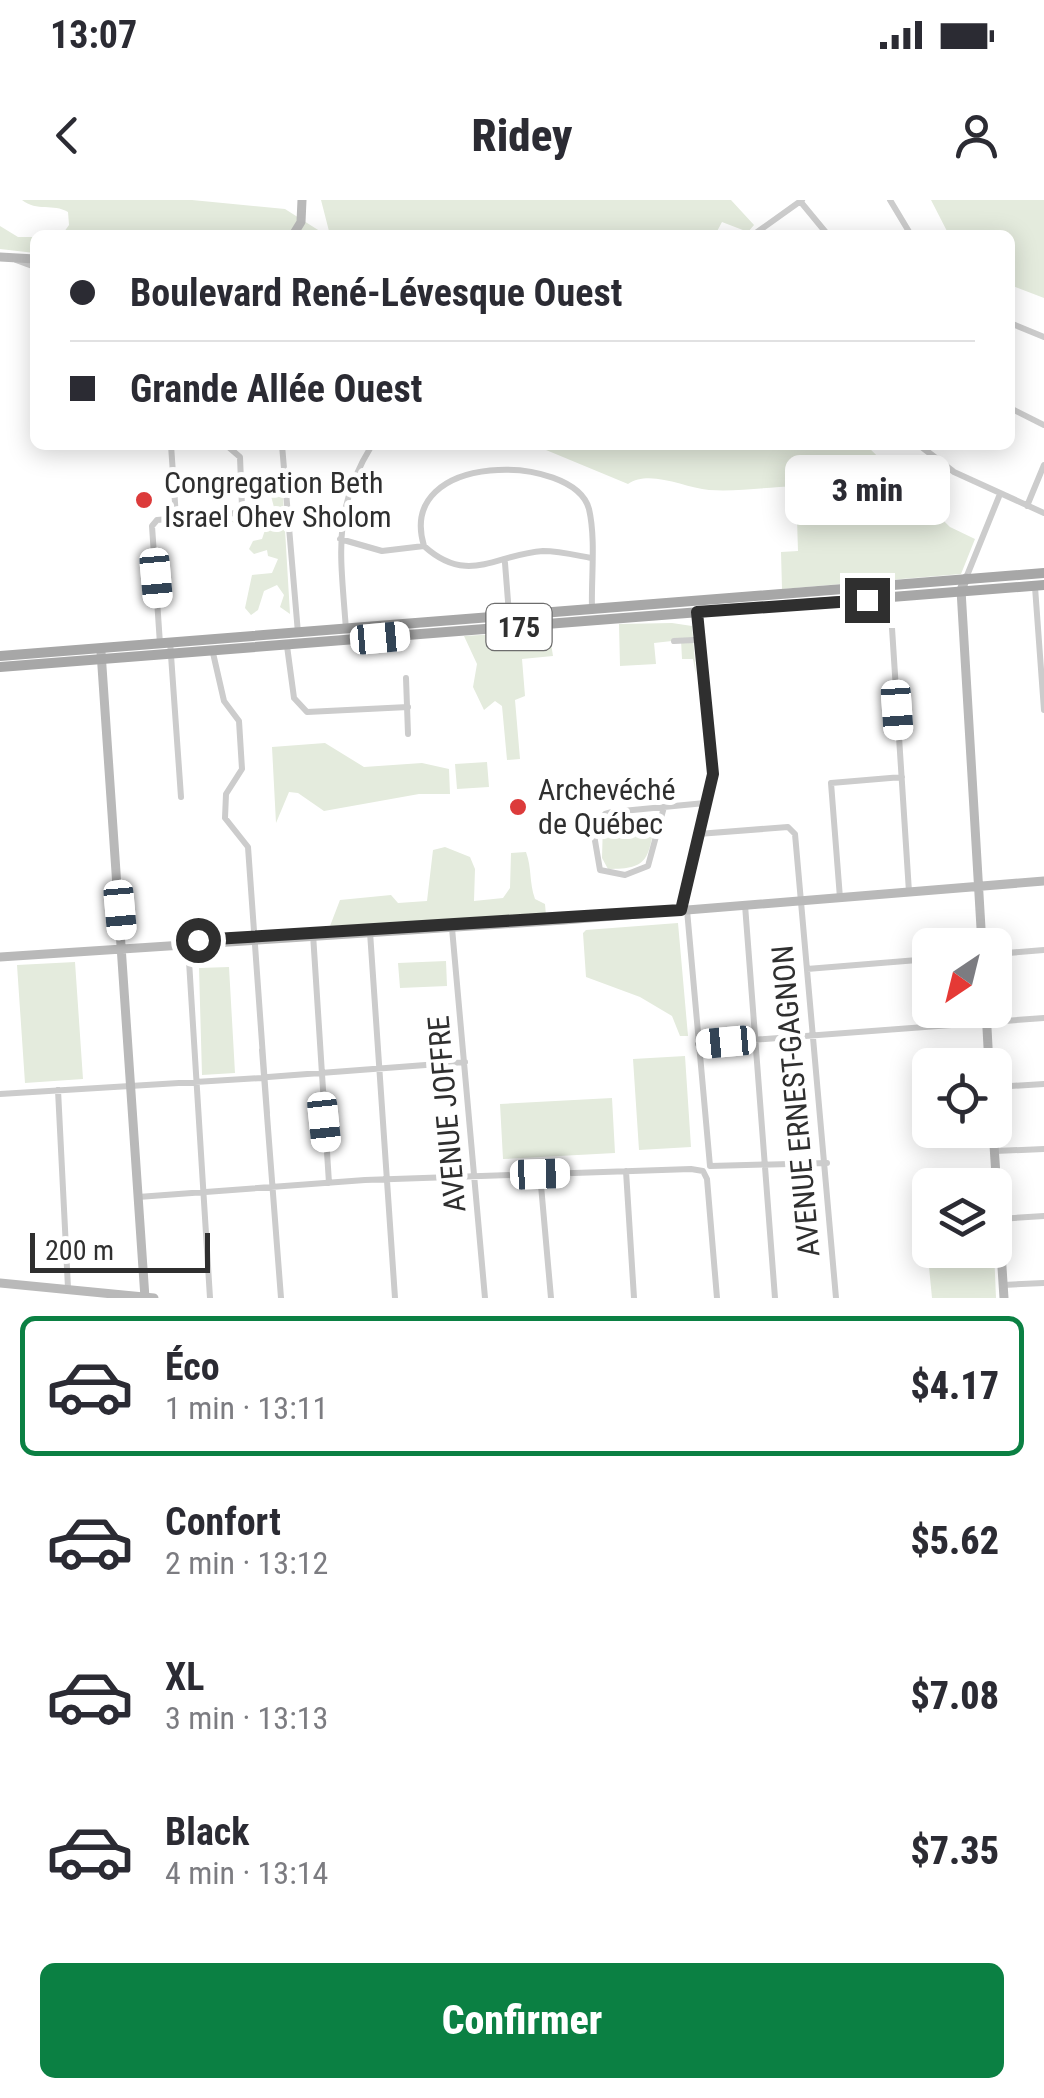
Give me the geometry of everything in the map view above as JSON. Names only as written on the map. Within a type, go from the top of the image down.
[{"type":"main road","points":[[296,230],[301,222],[302,200]]},
{"type":"main road","points":[[0,256],[30,259]]},
{"type":"main road","name":"175","points":[[0,656],[346,628],[446,626],[696,607],[966,578],[1044,574]]},
{"type":"main road","points":[[966,578],[961,590],[981,928]]},
{"type":"main road","name":"175","points":[[696,607],[1040,586]]},
{"type":"main road","name":"175","points":[[0,668],[346,641],[509,616],[592,615]]},
{"type":"main road","points":[[100,648],[145,1298]]},
{"type":"main road","points":[[0,956],[684,910],[1044,881]]},
{"type":"main road","points":[[995,1148],[996,1168]]},
{"type":"main road","points":[[1002,1268],[1004,1298]]},
{"type":"main road","points":[[0,1283],[154,1298]]},
{"type":"street","points":[[760,230],[801,200],[824,230]]},
{"type":"street","points":[[890,200],[907,230]]},
{"type":"street","points":[[15,260],[30,265]]},
{"type":"street","points":[[1015,324],[1044,337]]},
{"type":"street","points":[[1015,410],[1044,425]]},
{"type":"street","points":[[171,450],[176,517]]},
{"type":"street","points":[[181,798],[152,526],[157,520],[176,517],[236,513],[242,507],[240,458],[231,450]]},
{"type":"street","points":[[282,450],[300,644]]},
{"type":"street","points":[[346,641],[340,539],[351,479],[369,450]]},
{"type":"street","points":[[925,450],[954,472],[1044,513]]},
{"type":"street","points":[[1027,506],[1044,465]]},
{"type":"street","points":[[590,558],[541,552],[505,563],[464,567],[440,559],[424,546],[421,524],[435,492],[447,482],[482,470],[526,471],[578,492],[588,508],[590,558],[592,615]]},
{"type":"street","points":[[966,578],[1000,494]]},
{"type":"street","points":[[340,539],[382,551],[424,546]]},
{"type":"street","points":[[505,563],[509,616]]},
{"type":"street","points":[[1040,586],[1044,710]]},
{"type":"street","points":[[890,598],[909,892]]},
{"type":"street","points":[[696,607],[714,749],[684,910],[717,1298]]},
{"type":"street","points":[[674,641],[694,640]]},
{"type":"street","points":[[287,646],[294,698],[307,712],[408,707]]},
{"type":"street","points":[[213,653],[224,701],[239,721],[242,768],[226,794],[224,818],[248,847],[282,1298]]},
{"type":"street","points":[[406,678],[408,734]]},
{"type":"street","points":[[840,898],[831,783],[902,777]]},
{"type":"street","points":[[664,807],[648,866],[625,874],[600,870],[593,830],[600,816],[664,807],[705,804]]},
{"type":"street","name":"AVENUE ERNEST-GAGNON","points":[[698,834],[792,828],[827,1163],[836,1298]]},
{"type":"street","points":[[745,905],[776,1298]]},
{"type":"street","name":"AVENUE JOFFRE","points":[[452,926],[484,1298]]},
{"type":"street","points":[[370,931],[395,1298]]},
{"type":"street","points":[[312,934],[329,1182]]},
{"type":"street","points":[[188,941],[210,1298]]},
{"type":"street","points":[[1012,953],[1044,950]]},
{"type":"street","points":[[807,969],[912,960]]},
{"type":"street","points":[[1012,1017],[1044,1018]]},
{"type":"street","points":[[698,1044],[912,1024]]},
{"type":"street","points":[[0,1094],[466,1062]]},
{"type":"street","points":[[1012,1087],[1044,1084]]},
{"type":"street","points":[[58,1090],[68,1288]]},
{"type":"street","points":[[995,1151],[1044,1149]]},
{"type":"street","points":[[138,1198],[329,1182],[827,1163]]},
{"type":"street","points":[[626,1171],[634,1298]]},
{"type":"street","points":[[540,1174],[550,1298]]},
{"type":"street","points":[[1012,1218],[1044,1216]]},
{"type":"street","points":[[1003,1285],[1044,1282]]},
{"type":"shaded area","points":[[22,200],[192,200],[285,209],[318,230],[65,230],[68,212],[33,206]]},
{"type":"shaded area","points":[[321,200],[731,200],[754,225],[750,230],[722,222],[718,230],[329,230]]},
{"type":"shaded area","points":[[931,200],[1044,200],[1044,298],[1015,287],[1015,230],[946,230]]},
{"type":"shaded area","points":[[0,226],[18,237],[30,237],[30,252],[0,249]]},
{"type":"shaded area","points":[[546,450],[871,450],[950,527],[975,539],[961,574],[782,589],[781,552],[798,551],[796,486],[709,490],[647,478],[628,484]]},
{"type":"shaded area","points":[[271,496],[283,496],[290,614],[280,607],[284,595],[277,585],[264,591],[258,610],[251,615],[245,608],[252,575],[272,573],[278,559],[268,556],[267,550],[254,554],[249,549],[253,541],[262,539],[265,530],[242,525],[239,529],[232,521],[272,518],[275,511]]},
{"type":"shaded area","points":[[619,624],[692,626],[696,675],[693,659],[682,659],[681,640],[654,643],[656,664],[620,666]]},
{"type":"shaded area","points":[[549,631],[553,656],[522,659],[525,696],[515,700],[520,759],[507,760],[502,706],[495,701],[484,710],[473,687],[477,664],[464,636]]},
{"type":"shaded area","points":[[325,743],[364,767],[422,763],[449,769],[450,794],[419,794],[324,811],[298,793],[289,792],[276,823],[272,747]]},
{"type":"shaded area","points":[[487,762],[489,787],[457,789],[455,764]]},
{"type":"shaded area","points":[[650,815],[656,820],[645,859],[632,867],[608,869],[602,858],[603,822]]},
{"type":"shaded area","points":[[445,847],[470,857],[475,869],[474,901],[503,898],[510,888],[511,853],[526,852],[535,899],[545,904],[546,915],[330,926],[340,900],[391,895],[398,903],[427,901],[433,850]]},
{"type":"shaded area","points":[[678,923],[688,1036],[680,1036],[672,1016],[640,997],[586,977],[586,930]]},
{"type":"shaded area","points":[[446,961],[447,986],[400,988],[398,963]]},
{"type":"shaded area","points":[[75,962],[83,1079],[25,1083],[17,965]]},
{"type":"shaded area","points":[[229,967],[235,1073],[202,1075],[199,968]]},
{"type":"shaded area","points":[[685,1056],[691,1147],[639,1150],[633,1059]]},
{"type":"shaded area","points":[[612,1098],[615,1153],[503,1159],[500,1104]]},
{"type":"shaded area","points":[[929,1268],[995,1268],[996,1298],[932,1298]]},
{"type":"place","name":"Congregation Beth Israel Ohev Sholom","points":[[144,500]]},
{"type":"place","name":"Archevéché de Québec","points":[[518,807]]},
{"type":"route","points":[[198,940],[681,910],[713,774],[714,749],[697,612],[867,600]]}]
